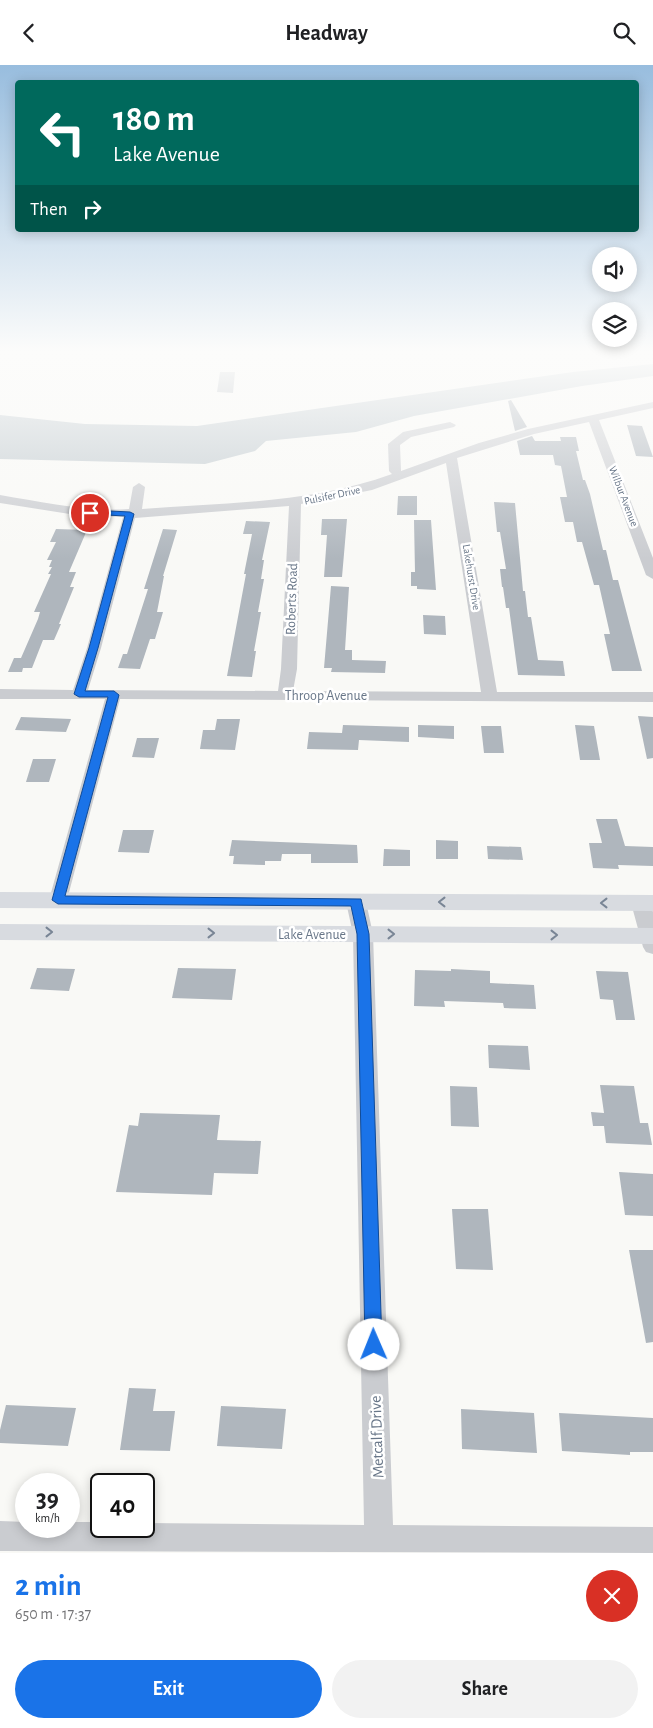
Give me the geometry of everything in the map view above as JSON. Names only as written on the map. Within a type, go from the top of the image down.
[{"type":"main road","points":[[0,900],[647,903]]},
{"type":"main road","name":"Lake Avenue","points":[[0,932],[363,934],[652,939]]},
{"type":"street","name":"Pulsifer Drive","points":[[0,499],[76,511],[132,514],[295,502],[345,493],[532,431],[578,420]]},
{"type":"street","name":"Wilbur Avenue","points":[[594,420],[653,575]]},
{"type":"street","points":[[400,476],[395,471],[394,444],[408,434],[450,425]]},
{"type":"street","name":"Lakehurst Drive","points":[[451,457],[490,697]]},
{"type":"street","points":[[79,694],[140,487]]},
{"type":"street","name":"Roberts Road","points":[[285,695],[289,669],[295,502]]},
{"type":"street","name":"Throop Avenue","points":[[0,693],[653,697]]},
{"type":"street","points":[[58,900],[114,695]]},
{"type":"street","name":"Metcalf Drive","points":[[356,902],[363,934],[379,1547]]},
{"type":"street","points":[[647,903],[652,939]]},
{"type":"street","points":[[0,1536],[379,1547],[523,1547],[653,1542]]},
{"type":"shaded area","points":[[0,420],[197,426],[236,420],[398,420],[356,432],[266,441],[255,451],[205,464],[0,459]]},
{"type":"building","points":[[513,420],[523,420],[527,427],[515,431]]},
{"type":"building","points":[[627,425],[642,426],[653,457],[636,456]]},
{"type":"building","points":[[532,436],[535,441],[561,441],[560,437],[576,437],[579,451],[576,451],[583,480],[585,480],[590,494],[603,550],[606,550],[613,580],[618,580],[642,671],[612,671],[604,634],[610,634],[599,585],[594,585],[582,542],[577,542],[573,522],[565,522],[560,497],[567,497],[561,466],[555,465],[553,455],[520,455],[517,441]]},
{"type":"building","points":[[398,496],[417,496],[417,515],[397,515]]},
{"type":"building","points":[[494,502],[515,503],[523,591],[525,591],[528,617],[531,617],[538,660],[563,661],[565,676],[518,675],[509,608],[506,608],[502,587],[500,569],[506,569],[500,532],[497,532]]},
{"type":"building","points":[[322,519],[347,519],[342,577],[324,577],[327,535],[321,535]]},
{"type":"building","points":[[414,520],[431,520],[436,590],[417,589],[417,586],[411,586],[411,572],[415,572]]},
{"type":"building","points":[[246,521],[270,522],[262,560],[264,560],[261,579],[264,579],[258,612],[261,612],[254,651],[256,651],[252,677],[227,676],[252,534],[243,534]]},
{"type":"building","points":[[56,529],[87,530],[69,572],[76,572],[70,587],[74,587],[54,640],[43,640],[32,668],[23,668],[22,672],[8,672],[14,658],[21,658],[38,619],[40,612],[34,612],[51,574],[48,574],[52,567],[49,567],[52,560],[47,560],[56,542],[50,542]]},
{"type":"building","points":[[163,529],[177,530],[163,576],[157,612],[163,612],[155,639],[150,639],[140,669],[118,668],[123,654],[127,654],[148,589],[144,589]]},
{"type":"building","points":[[331,586],[349,587],[345,650],[352,650],[352,660],[386,661],[385,673],[331,672],[332,668],[324,668]]},
{"type":"building","points":[[423,615],[445,616],[446,635],[424,634]]},
{"type":"building","points":[[638,716],[653,717],[653,758],[647,759]]},
{"type":"building","points":[[21,717],[71,719],[66,732],[15,730]]},
{"type":"building","points":[[217,719],[240,719],[235,750],[200,749],[203,730],[215,730]]},
{"type":"building","points":[[343,725],[409,727],[409,742],[359,740],[358,750],[307,749],[309,732],[342,733]]},
{"type":"building","points":[[418,725],[454,726],[454,739],[418,737]]},
{"type":"building","points":[[575,725],[594,726],[600,760],[580,760]]},
{"type":"building","points":[[481,726],[501,726],[504,753],[484,753]]},
{"type":"building","points":[[137,738],[159,738],[154,758],[132,757]]},
{"type":"building","points":[[33,759],[56,759],[49,782],[26,782]]},
{"type":"building","points":[[596,819],[617,819],[625,846],[653,847],[653,866],[618,865],[619,869],[593,868],[589,843],[602,843]]},
{"type":"building","points":[[123,830],[154,830],[149,853],[118,852]]},
{"type":"building","points":[[232,840],[357,845],[358,863],[311,863],[311,854],[282,854],[281,861],[265,861],[265,865],[233,864],[234,856],[229,856]]},
{"type":"building","points":[[436,840],[458,841],[458,859],[436,859]]},
{"type":"building","points":[[487,846],[521,847],[523,860],[488,859]]},
{"type":"building","points":[[384,849],[410,850],[410,866],[383,866]]},
{"type":"building","points":[[37,968],[75,969],[69,991],[30,989]]},
{"type":"building","points":[[178,968],[236,969],[232,1000],[172,998]]},
{"type":"building","points":[[451,969],[490,971],[490,983],[534,985],[536,1009],[504,1008],[503,1003],[444,1001],[445,1007],[414,1006],[415,970],[451,971]]},
{"type":"building","points":[[596,971],[628,972],[635,1020],[616,1020],[613,1000],[600,999]]},
{"type":"building","points":[[488,1045],[528,1046],[530,1070],[489,1068]]},
{"type":"building","points":[[600,1085],[634,1086],[640,1123],[648,1123],[652,1145],[606,1143],[604,1126],[593,1126],[591,1112],[604,1113]]},
{"type":"building","points":[[450,1086],[477,1087],[479,1127],[451,1126]]},
{"type":"building","points":[[140,1113],[220,1115],[217,1140],[261,1141],[258,1174],[214,1173],[212,1195],[116,1192],[129,1125],[138,1126]]},
{"type":"building","points":[[619,1172],[653,1174],[653,1216],[625,1215]]},
{"type":"building","points":[[452,1209],[488,1209],[493,1270],[456,1269]]},
{"type":"building","points":[[629,1250],[653,1250],[653,1342],[646,1343]]},
{"type":"building","points":[[129,1388],[156,1389],[153,1411],[175,1411],[170,1451],[120,1450]]},
{"type":"building","points":[[6,1405],[76,1408],[68,1446],[0,1443],[0,1430]]},
{"type":"building","points":[[221,1406],[286,1409],[282,1449],[217,1446]]},
{"type":"building","points":[[461,1409],[534,1413],[537,1453],[462,1449]]},
{"type":"building","points":[[559,1413],[653,1418],[653,1452],[630,1452],[630,1455],[562,1451]]},
{"type":"route","points":[[90,513],[130,514],[94,648],[79,694],[114,695],[108,711],[58,900],[356,902],[363,934],[374,1345]]}]
